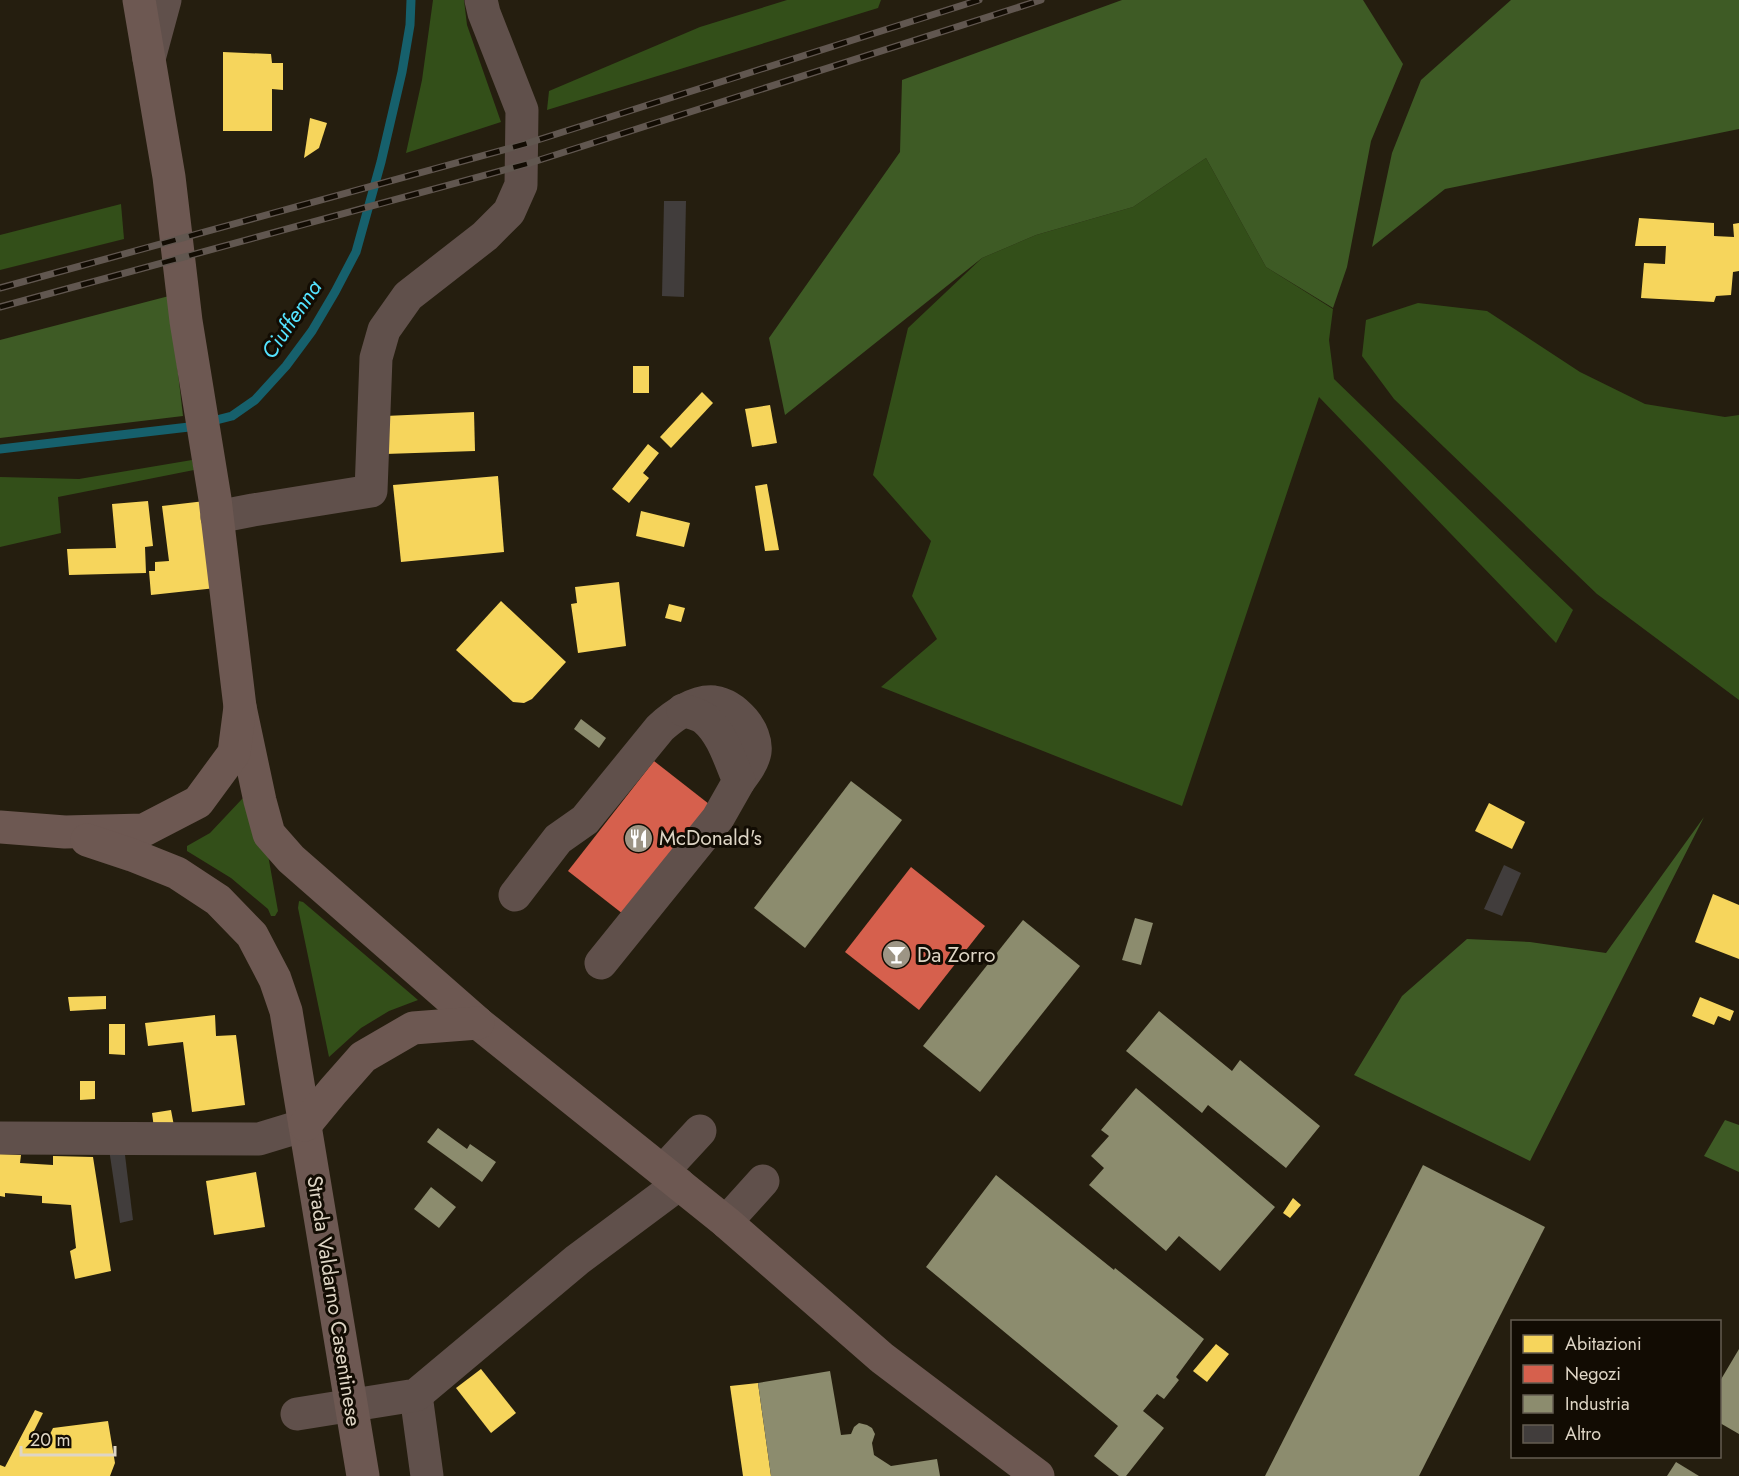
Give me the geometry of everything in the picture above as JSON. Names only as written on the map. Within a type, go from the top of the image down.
[{"type":"main road","points":[[139,0],[169,177],[186,321],[217,517],[240,707],[269,834],[291,859],[478,1023],[726,1222],[882,1358],[1027,1471]]},
{"type":"main road","points":[[0,827],[65,832],[144,830],[198,802],[234,753],[240,707]]},
{"type":"main road","name":"Strada Valdarno Casentinese","points":[[65,832],[177,873],[218,900],[252,935],[275,979],[286,1011],[363,1476]]},
{"type":"main road","points":[[305,1125],[363,1057],[413,1028],[478,1023]]},
{"type":"street","points":[[149,59],[165,0]]},
{"type":"street","points":[[217,517],[371,491],[376,358],[384,330],[408,296],[485,236],[509,212],[521,185],[522,110],[484,14],[481,0]]},
{"type":"street","points":[[515,895],[558,839],[585,820],[660,728],[673,716],[683,710],[714,702],[729,708],[742,718],[751,730],[755,752],[749,767],[718,818],[601,963]]},
{"type":"street","points":[[0,1138],[259,1140],[305,1125]]},
{"type":"street","points":[[297,1414],[416,1395],[578,1260],[671,1177],[700,1131]]},
{"type":"street","points":[[726,1222],[763,1181]]},
{"type":"street","points":[[416,1395],[427,1476]]},
{"type":"green space","points":[[433,0],[464,0],[467,25],[501,122],[406,153],[422,80]]},
{"type":"green space","points":[[787,0],[881,0],[878,8],[547,110],[549,91],[700,27]]},
{"type":"green space","points":[[1122,0],[1363,0],[1403,64],[1371,141],[1347,267],[1333,308],[1266,267],[1206,158],[1133,207],[1036,235],[982,258],[785,415],[769,338],[900,152],[902,80]]},
{"type":"green space","points":[[1511,0],[1739,0],[1739,129],[1445,189],[1372,247],[1392,153],[1421,80]]},
{"type":"green space","points":[[1206,158],[1266,267],[1333,309],[1329,340],[1334,379],[1573,610],[1556,643],[1319,397],[1182,806],[881,687],[937,639],[912,596],[931,541],[873,475],[908,328],[982,258],[1036,235],[1133,207]]},
{"type":"green space","points":[[121,204],[124,239],[0,270],[0,235]]},
{"type":"green space","points":[[169,296],[183,416],[0,438],[0,340]]},
{"type":"green space","points":[[1418,303],[1487,311],[1580,372],[1645,404],[1725,417],[1739,415],[1739,700],[1597,594],[1394,399],[1362,356],[1366,320]]},
{"type":"green space","points":[[192,460],[194,470],[58,497],[61,533],[0,547],[0,477],[79,479]]},
{"type":"green space","points":[[247,795],[265,838],[278,911],[275,916],[271,916],[268,909],[231,878],[187,851],[187,846],[210,833]]},
{"type":"green space","points":[[1704,817],[1530,1161],[1354,1075],[1402,996],[1467,939],[1530,942],[1606,953]]},
{"type":"green space","points":[[299,901],[418,1000],[389,1011],[361,1028],[329,1057],[298,908]]},
{"type":"green space","points":[[1725,1120],[1739,1125],[1739,1172],[1704,1156]]},
{"type":"building: Abitazioni","points":[[223,52],[271,54],[272,63],[283,63],[283,90],[272,89],[272,131],[223,131]]},
{"type":"building: Abitazioni","points":[[310,118],[327,123],[319,148],[304,158]]},
{"type":"building: Abitazioni","points":[[1639,218],[1714,223],[1714,236],[1734,237],[1733,224],[1739,223],[1739,271],[1733,272],[1731,295],[1716,296],[1714,302],[1641,298],[1644,263],[1665,264],[1666,246],[1635,246]]},
{"type":"building: Abitazioni","points":[[633,366],[649,366],[649,393],[633,393]]},
{"type":"building: Abitazioni","points":[[702,392],[713,403],[671,448],[660,437]]},
{"type":"building: Abitazioni","points":[[770,405],[777,443],[752,447],[745,409]]},
{"type":"building: Abitazioni","points":[[474,412],[475,451],[385,454],[385,416]]},
{"type":"building: Abitazioni","points":[[648,444],[659,453],[643,473],[649,478],[629,503],[612,489]]},
{"type":"building: Abitazioni","points":[[498,476],[504,552],[401,562],[393,485]]},
{"type":"building: Abitazioni","points":[[767,484],[779,550],[765,551],[755,486]]},
{"type":"building: Abitazioni","points":[[148,501],[153,546],[145,547],[146,573],[69,575],[67,549],[116,548],[112,504]]},
{"type":"building: Abitazioni","points":[[205,501],[216,588],[151,595],[149,571],[155,571],[155,562],[169,561],[162,506]]},
{"type":"building: Abitazioni","points":[[641,511],[690,523],[684,547],[636,536]]},
{"type":"building: Abitazioni","points":[[619,582],[626,646],[578,653],[571,604],[577,603],[575,587]]},
{"type":"building: Abitazioni","points":[[501,601],[566,662],[532,699],[524,703],[513,702],[456,650]]},
{"type":"building: Abitazioni","points":[[669,604],[685,608],[681,622],[665,618]]},
{"type":"building: Abitazioni","points":[[1489,803],[1525,822],[1512,849],[1475,831]]},
{"type":"building: Abitazioni","points":[[1713,894],[1739,905],[1739,959],[1695,942]]},
{"type":"building: Abitazioni","points":[[106,996],[106,1009],[70,1011],[68,997]]},
{"type":"building: Abitazioni","points":[[1700,997],[1734,1011],[1730,1021],[1718,1016],[1714,1025],[1692,1016]]},
{"type":"building: Abitazioni","points":[[215,1015],[216,1036],[236,1035],[245,1105],[192,1112],[183,1042],[148,1046],[145,1023]]},
{"type":"building: Abitazioni","points":[[109,1024],[125,1024],[125,1055],[109,1054]]},
{"type":"building: Abitazioni","points":[[80,1081],[95,1081],[95,1099],[80,1100]]},
{"type":"building: Abitazioni","points":[[171,1110],[174,1126],[154,1128],[152,1113]]},
{"type":"building: Abitazioni","points":[[0,1154],[21,1155],[20,1163],[53,1165],[53,1156],[93,1157],[111,1271],[75,1279],[70,1251],[76,1248],[71,1205],[42,1203],[42,1196],[5,1193],[5,1197],[0,1196]]},
{"type":"building: Abitazioni","points":[[256,1172],[265,1227],[214,1235],[206,1181]]},
{"type":"building: Abitazioni","points":[[1293,1198],[1301,1205],[1290,1218],[1283,1213]]},
{"type":"building: Abitazioni","points":[[1216,1344],[1229,1354],[1207,1382],[1193,1371]]},
{"type":"building: Abitazioni","points":[[481,1369],[516,1413],[491,1433],[456,1388]]},
{"type":"building: Abitazioni","points":[[758,1383],[771,1476],[743,1476],[730,1386]]},
{"type":"building: Abitazioni","points":[[35,1410],[43,1413],[30,1439],[44,1446],[53,1428],[108,1421],[115,1463],[110,1476],[0,1476],[0,1465],[5,1467]]},
{"type":"building: Negozi","name":"McDonald's","points":[[654,761],[709,804],[623,914],[568,871]]},
{"type":"building: Negozi","points":[[911,867],[985,926],[919,1010],[845,952]]},
{"type":"building: Industria","points":[[581,719],[606,738],[599,748],[574,729]]},
{"type":"building: Industria","points":[[851,781],[902,820],[805,948],[754,908]]},
{"type":"building: Industria","points":[[1135,918],[1153,923],[1141,965],[1122,960]]},
{"type":"building: Industria","points":[[1023,920],[1080,966],[980,1092],[923,1046]]},
{"type":"building: Industria","points":[[1159,1011],[1232,1071],[1240,1060],[1320,1126],[1286,1168],[1208,1105],[1202,1113],[1126,1051]]},
{"type":"building: Industria","points":[[1136,1088],[1275,1207],[1220,1271],[1179,1236],[1166,1251],[1089,1185],[1104,1168],[1091,1156],[1109,1136],[1101,1130]]},
{"type":"building: Industria","points":[[438,1128],[467,1149],[470,1144],[496,1162],[482,1182],[427,1142]]},
{"type":"building: Industria","points":[[1423,1165],[1545,1227],[1419,1476],[1265,1476]]},
{"type":"building: Industria","points":[[996,1175],[1204,1339],[1176,1377],[1179,1380],[1164,1399],[1157,1394],[1143,1411],[1164,1428],[1126,1476],[1119,1476],[1094,1456],[1118,1426],[926,1267]]},
{"type":"building: Industria","points":[[431,1187],[456,1207],[439,1228],[414,1209]]},
{"type":"building: Industria","points":[[1739,1349],[1739,1434],[1721,1424],[1721,1379]]},
{"type":"building: Industria","points":[[830,1371],[841,1435],[851,1434],[859,1423],[867,1425],[875,1434],[872,1443],[874,1455],[891,1466],[937,1459],[940,1476],[771,1476],[758,1383]]},
{"type":"building: Industria","points":[[1676,1462],[1699,1476],[1667,1476]]},
{"type":"building: Altro","points":[[664,201],[686,201],[684,297],[662,296]]},
{"type":"building: Altro","points":[[1504,865],[1521,873],[1502,916],[1484,909]]},
{"type":"building: Altro","points":[[124,1147],[133,1220],[120,1223],[109,1149]]},
{"type":"waterway","name":"Ciuffenna","points":[[0,449],[189,427],[232,416],[255,400],[286,366],[312,331],[356,252],[381,162],[402,72],[410,25],[411,0]]},
{"type":"railway","points":[[0,288],[525,144],[979,0]]},
{"type":"railway","points":[[0,307],[530,163],[1041,0]]},
{"type":"place","name":"McDonald's","points":[[638,838]]},
{"type":"place","name":"Da Zorro","points":[[896,955]]}]
